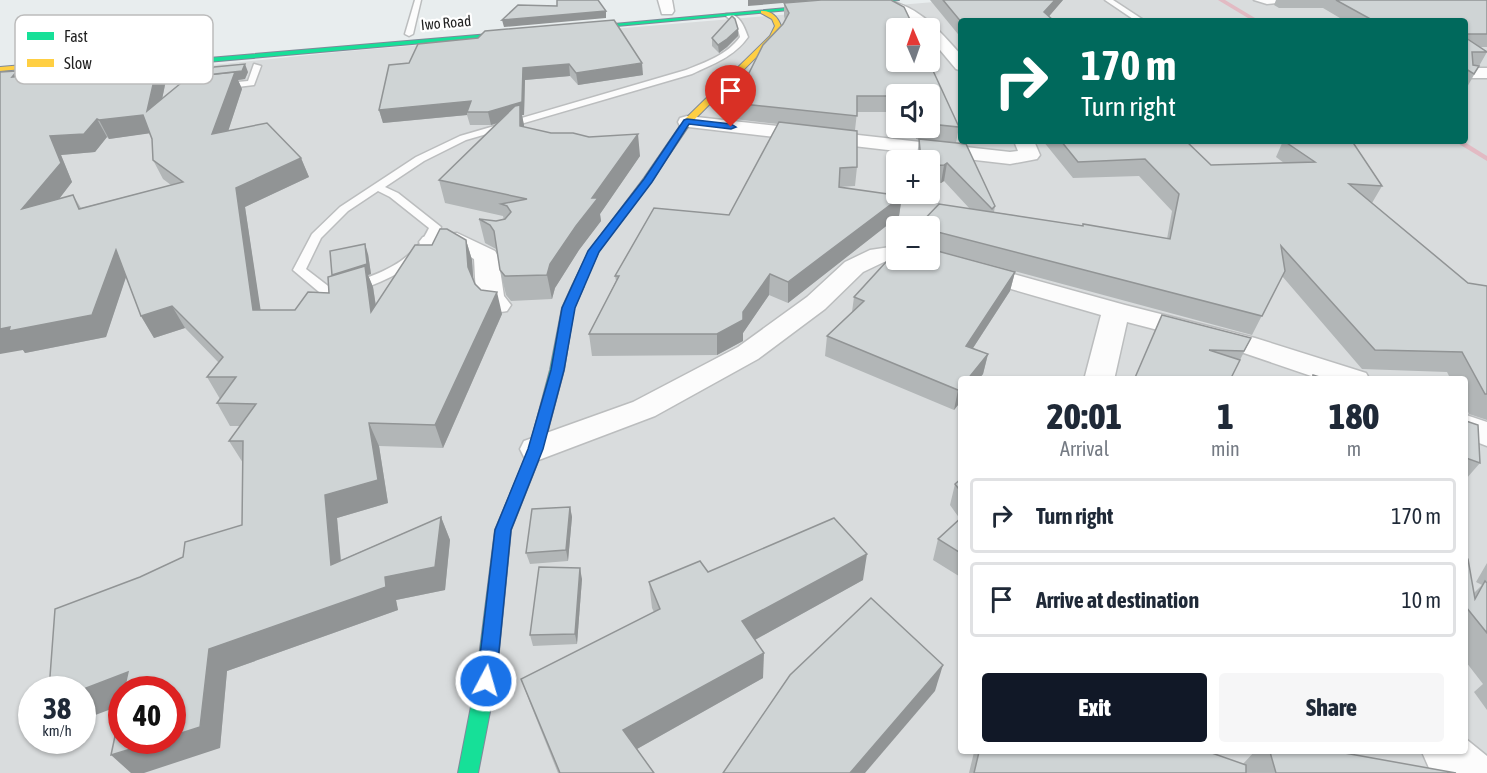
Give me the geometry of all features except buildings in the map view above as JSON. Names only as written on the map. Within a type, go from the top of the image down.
[{"type":"main road","points":[[805,0],[666,6],[562,25],[728,15],[889,1]]},
{"type":"main road","points":[[468,773],[486,681],[503,530],[536,449],[557,370],[568,308],[594,251],[648,180],[687,122],[773,37],[778,26],[776,18],[763,12]]},
{"type":"main road","name":"Iwo Road","points":[[213,60],[250,59],[539,27],[409,34],[250,59],[213,64]]},
{"type":"main road","name":"Iwo Road","points":[[0,69],[15,68]]},
{"type":"main road","name":"Iwo Road","points":[[0,78],[15,77]]},
{"type":"street","points":[[889,1],[916,18]]},
{"type":"street","points":[[940,41],[958,61]]},
{"type":"street","points":[[1468,74],[1487,73]]},
{"type":"street","points":[[687,122],[1010,158],[1030,155],[1025,144]]},
{"type":"street","points":[[433,234],[491,234]]},
{"type":"street","points":[[433,234],[457,240],[486,256],[491,299],[498,305]]},
{"type":"street","points":[[536,449],[644,409],[748,353],[816,303],[854,267],[879,255],[886,254]]},
{"type":"street","points":[[940,261],[1116,311],[1245,344],[1343,376]]},
{"type":"street","points":[[1100,376],[1116,311]]},
{"type":"street","points":[[1468,427],[1487,435]]},
{"type":"street","points":[[1447,754],[1471,773]]},
{"type":"lane","points":[[409,34],[418,0]]},
{"type":"lane","points":[[1108,0],[1136,18]]},
{"type":"lane","points":[[1257,0],[1267,2],[1299,0]]},
{"type":"lane","points":[[377,187],[394,195],[433,234],[395,272],[330,294],[299,270],[316,236],[344,209],[377,187],[420,159],[463,138],[689,72],[725,56],[739,45],[744,37],[740,24],[728,15]]},
{"type":"lane","points":[[202,84],[202,87],[209,88],[251,83],[250,59]]},
{"type":"shaded area","points":[[958,0],[1487,0],[1487,773],[0,773],[0,87],[29,84],[213,84],[213,65],[338,52]]},
{"type":"waterway","points":[[1221,0],[1252,18]]},
{"type":"waterway","points":[[1463,144],[1487,159]]},
{"type":"traffic: fast","points":[[573,28],[896,0]]},
{"type":"traffic: fast","points":[[213,60],[524,33]]},
{"type":"traffic: fast","points":[[468,773],[486,681],[503,530],[536,449],[557,370],[568,308],[578,286]]},
{"type":"traffic: slow","points":[[578,286],[594,251],[648,180],[687,122],[773,37],[778,26],[775,18],[763,12]]},
{"type":"traffic: slow","points":[[0,69],[15,68]]},
{"type":"route","points":[[486,681],[503,530],[536,449],[557,370],[568,308],[594,251],[648,180],[687,122],[731,127]]}]
